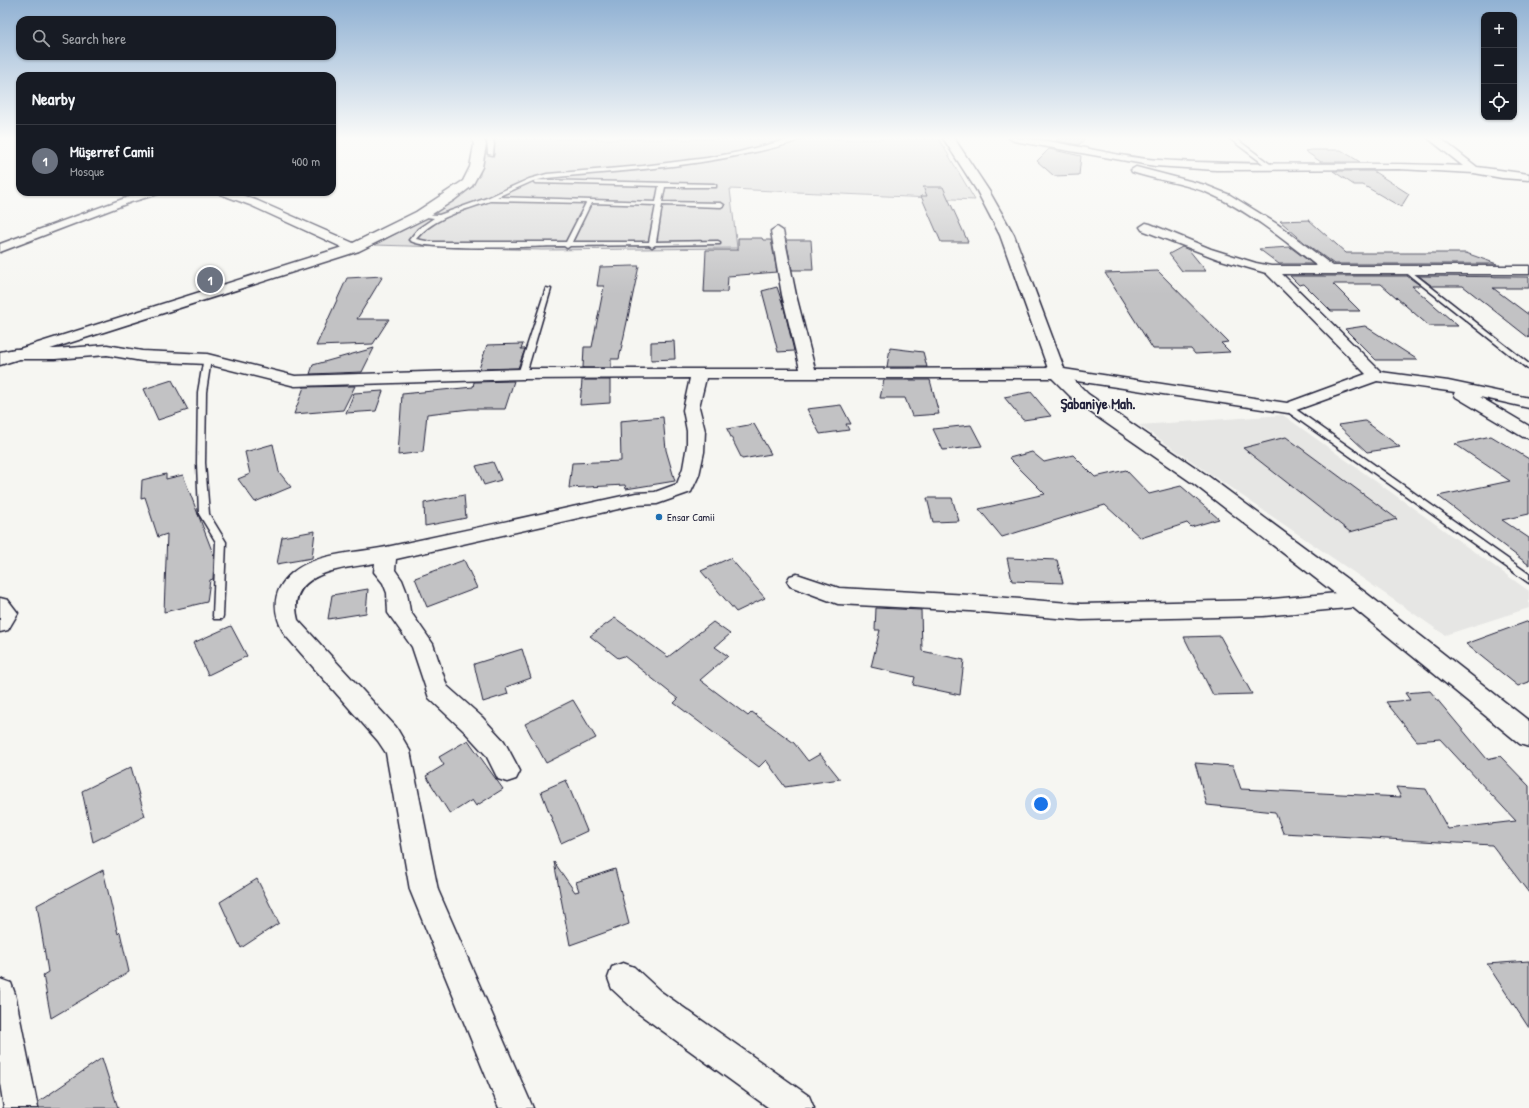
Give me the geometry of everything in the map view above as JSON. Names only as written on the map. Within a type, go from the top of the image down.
[{"type":"street","points":[[5,357],[354,248],[421,215],[459,190]]},
{"type":"street","points":[[982,190],[1007,234],[1057,373],[1082,398],[1201,480],[1358,599],[1529,736]]},
{"type":"street","points":[[1208,190],[1236,204],[1297,244],[1330,270]]},
{"type":"street","points":[[0,248],[141,196]]},
{"type":"street","points":[[235,196],[254,203],[354,248]]},
{"type":"street","points":[[1146,227],[1213,255],[1238,263],[1271,270],[1529,270]]},
{"type":"street","points":[[777,231],[789,295],[809,374]]},
{"type":"street","points":[[1271,270],[1376,376]]},
{"type":"street","points":[[5,357],[107,350],[142,356],[207,359],[270,376],[295,381],[522,374],[1057,373],[1288,408],[1376,376],[1448,386],[1529,403]]},
{"type":"street","points":[[516,1108],[424,890],[398,751],[387,734],[300,636],[292,630],[286,614],[287,598],[291,587],[296,580],[309,572],[331,565],[636,499],[657,498],[684,488],[690,478],[696,440],[696,429],[691,417],[691,408],[699,374]]},
{"type":"street","points":[[1448,386],[1529,433]]},
{"type":"street","points":[[387,554],[384,572],[392,580],[396,593],[399,613],[422,644],[437,690],[473,724],[495,748],[507,771]]},
{"type":"street","points":[[797,581],[838,596],[970,603],[1080,612],[1264,608],[1358,599]]},
{"type":"street","points":[[0,606],[7,614],[0,624]]},
{"type":"street","points":[[623,978],[649,1002],[797,1108]]},
{"type":"street","points":[[0,994],[21,1108]]},
{"type":"lane","points":[[509,190],[489,199],[440,217],[420,230],[412,240],[431,244],[478,246],[718,243]]},
{"type":"lane","points":[[652,245],[661,190]]},
{"type":"lane","points":[[489,199],[721,205]]},
{"type":"lane","points":[[567,246],[589,202]]},
{"type":"lane","points":[[421,215],[440,217]]},
{"type":"lane","points":[[1406,270],[1529,368]]},
{"type":"lane","points":[[522,374],[548,289]]},
{"type":"lane","points":[[207,359],[202,392],[201,463],[204,514],[221,542],[218,616]]},
{"type":"lane","points":[[1288,408],[1529,579]]},
{"type":"shaded area","points":[[464,190],[730,190],[737,248],[542,250],[375,245],[417,222]]},
{"type":"shaded area","points":[[746,190],[969,190],[975,200]]},
{"type":"shaded area","points":[[1283,415],[1529,591],[1529,608],[1445,635],[1139,425]]},
{"type":"building","points":[[924,190],[944,190],[968,242],[941,242],[921,196],[927,196]]},
{"type":"building","points":[[1371,190],[1402,190],[1409,194],[1401,207]]},
{"type":"building","points":[[1309,220],[1346,253],[1466,253],[1497,264],[1334,264],[1305,243],[1280,221]]},
{"type":"building","points":[[738,238],[762,238],[763,240],[771,240],[777,272],[728,276],[727,292],[704,292],[706,250],[738,250]]},
{"type":"building","points":[[786,240],[811,240],[813,270],[792,270]]},
{"type":"building","points":[[1182,247],[1189,250],[1206,271],[1182,271],[1169,254]]},
{"type":"building","points":[[1290,247],[1313,264],[1279,264],[1259,249]]},
{"type":"building","points":[[639,266],[619,359],[611,359],[611,368],[583,368],[584,347],[592,347],[604,286],[597,286],[600,267]]},
{"type":"building","points":[[1158,271],[1228,342],[1221,343],[1230,352],[1195,354],[1191,349],[1153,349],[1105,273]]},
{"type":"building","points":[[383,276],[357,319],[389,319],[373,344],[316,346],[347,278]]},
{"type":"building","points":[[1290,276],[1407,276],[1421,286],[1412,286],[1458,326],[1429,326],[1381,284],[1333,284],[1360,311],[1331,311],[1304,284],[1299,285]]},
{"type":"building","points":[[1419,276],[1529,277],[1529,288],[1493,288],[1529,315],[1529,338],[1463,286],[1432,286]]},
{"type":"building","points":[[777,287],[784,308],[794,351],[778,352],[762,291]]},
{"type":"building","points":[[1365,326],[1418,360],[1376,360],[1345,329]]},
{"type":"building","points":[[674,341],[675,359],[651,360],[651,342]]},
{"type":"building","points":[[523,344],[521,349],[525,349],[518,368],[479,369],[487,345]]},
{"type":"building","points":[[374,348],[362,372],[310,374],[313,365]]},
{"type":"building","points":[[890,348],[923,352],[927,367],[887,367]]},
{"type":"building","points":[[172,380],[188,410],[158,420],[144,389]]},
{"type":"building","points":[[582,380],[610,380],[610,403],[580,405]]},
{"type":"building","points":[[884,380],[930,380],[939,414],[912,416],[905,398],[880,398]]},
{"type":"building","points":[[514,381],[505,409],[470,409],[427,414],[423,452],[398,455],[402,394],[473,387],[474,382]]},
{"type":"building","points":[[355,386],[343,410],[294,414],[304,387]]},
{"type":"building","points":[[383,391],[376,411],[346,413],[354,393]]},
{"type":"building","points":[[1031,392],[1051,416],[1023,420],[1004,397]]},
{"type":"building","points":[[841,405],[851,424],[846,424],[849,430],[820,434],[807,409]]},
{"type":"building","points":[[663,417],[666,450],[675,481],[626,489],[625,485],[569,488],[572,463],[621,461],[620,421]]},
{"type":"building","points":[[1365,421],[1400,447],[1367,452],[1338,425]]},
{"type":"building","points":[[754,424],[771,454],[742,459],[727,429]]},
{"type":"building","points":[[971,425],[982,446],[943,450],[933,429]]},
{"type":"building","points":[[1491,436],[1529,459],[1529,514],[1502,520],[1529,538],[1529,565],[1438,496],[1510,481],[1455,444]]},
{"type":"building","points":[[1286,437],[1397,519],[1350,532],[1243,448]]},
{"type":"building","points":[[273,444],[279,472],[291,487],[255,502],[238,479],[250,474],[245,452]]},
{"type":"building","points":[[1032,452],[1044,462],[1073,455],[1095,477],[1126,470],[1149,494],[1181,486],[1219,519],[1191,527],[1187,523],[1141,538],[1105,505],[1002,537],[979,509],[1045,494],[1009,458]]},
{"type":"building","points":[[493,462],[501,480],[484,485],[476,466]]},
{"type":"building","points":[[166,474],[166,479],[183,475],[214,556],[214,561],[213,579],[210,580],[207,602],[164,612],[167,534],[158,537],[145,497],[141,498],[142,480]]},
{"type":"building","points":[[464,495],[466,518],[425,526],[424,503]]},
{"type":"building","points":[[927,498],[952,498],[959,521],[933,522]]},
{"type":"building","points":[[315,531],[312,558],[277,564],[282,537]]},
{"type":"building","points":[[730,558],[765,598],[736,612],[701,571]]},
{"type":"building","points":[[1007,558],[1057,560],[1063,583],[1012,581]]},
{"type":"building","points":[[464,560],[477,588],[427,607],[415,578]]},
{"type":"building","points":[[368,589],[366,613],[328,619],[332,595]]},
{"type":"building","points":[[876,608],[921,610],[922,651],[964,660],[960,695],[913,685],[915,677],[871,667],[880,630],[875,630]]},
{"type":"building","points":[[615,618],[668,657],[713,622],[730,634],[715,647],[728,656],[700,680],[748,716],[752,712],[794,743],[808,761],[820,754],[840,779],[785,787],[766,760],[759,767],[674,703],[678,699],[624,656],[618,658],[590,636]]},
{"type":"building","points":[[1529,621],[1529,682],[1518,686],[1466,644]]},
{"type":"building","points":[[231,626],[247,656],[208,675],[193,643]]},
{"type":"building","points":[[1220,636],[1252,694],[1213,695],[1184,637]]},
{"type":"building","points":[[522,649],[531,678],[506,687],[508,694],[483,702],[474,664]]},
{"type":"building","points":[[1430,691],[1487,759],[1500,756],[1529,786],[1529,893],[1492,845],[1283,833],[1275,812],[1207,805],[1195,763],[1233,766],[1241,789],[1401,797],[1396,787],[1426,789],[1448,829],[1516,821],[1440,739],[1417,741],[1386,702],[1410,700],[1405,693]]},
{"type":"building","points":[[573,700],[596,738],[546,763],[525,724]]},
{"type":"building","points":[[468,740],[503,789],[476,806],[472,800],[450,814],[426,776],[444,765],[439,757]]},
{"type":"building","points":[[131,767],[145,816],[93,842],[82,791]]},
{"type":"building","points":[[566,780],[587,831],[561,843],[541,791]]},
{"type":"building","points":[[554,862],[575,892],[579,891],[576,882],[615,869],[629,924],[570,945]]},
{"type":"building","points":[[103,870],[118,934],[120,932],[129,972],[51,1018],[43,975],[48,972],[37,905]]},
{"type":"building","points":[[257,879],[279,923],[241,948],[220,902]]},
{"type":"building","points":[[1529,961],[1529,1028],[1487,964]]},
{"type":"building","points":[[102,1058],[118,1108],[39,1108],[38,1102]]},
{"type":"place","name":"Müşerref Camii","points":[[210,280]]},
{"type":"place","name":"Ensar Camii","points":[[659,517]]},
{"type":"district","name":"Şabaniye Mah.","points":[[1098,403]]}]
